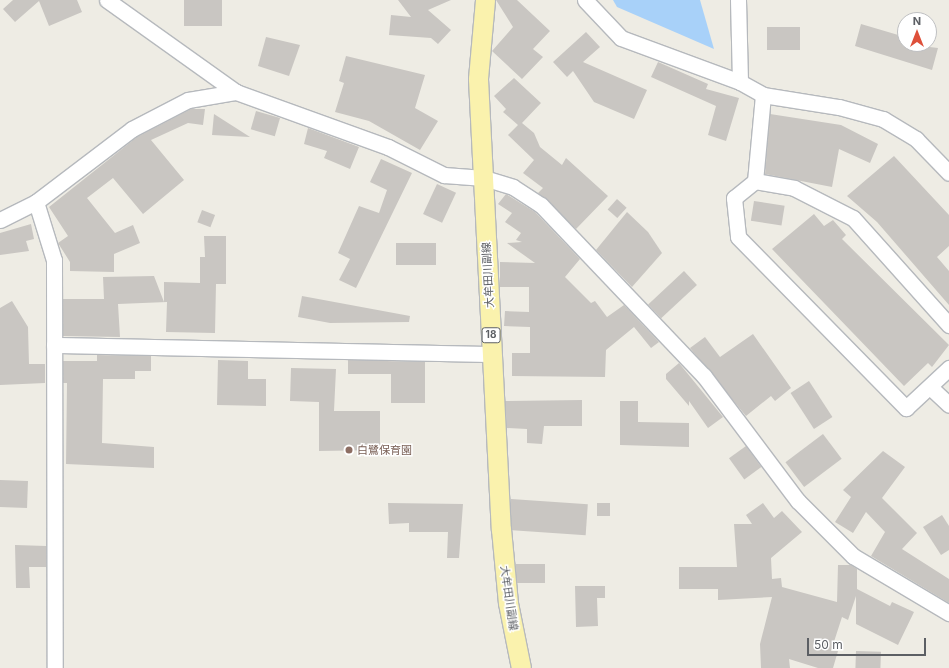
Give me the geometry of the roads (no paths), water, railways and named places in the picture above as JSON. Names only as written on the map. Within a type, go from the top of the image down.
[{"type":"main road","name":"大牟田川副線","points":[[485,0],[478,79],[501,529],[508,603],[520,667]]},
{"type":"street","points":[[107,0],[236,92],[388,147],[444,175],[484,178],[513,187],[541,205],[704,376],[798,502],[853,556],[949,613]]},
{"type":"street","points":[[585,0],[621,38],[740,82],[762,95],[839,107],[883,120],[916,139],[949,173]]},
{"type":"street","points":[[738,0],[740,82]]},
{"type":"street","points":[[0,220],[36,202],[132,129],[188,100],[236,92]]},
{"type":"street","points":[[762,95],[755,181],[734,198],[738,237],[906,408],[949,368]]},
{"type":"street","points":[[755,181],[794,188],[853,218],[949,325]]},
{"type":"street","points":[[36,202],[54,260],[55,668]]},
{"type":"street","points":[[54,345],[492,354]]},
{"type":"street","points":[[930,387],[949,405]]},
{"type":"water","points":[[613,0],[700,0],[714,49],[617,7]]},
{"type":"place","name":"白鷺保育園","points":[[349,450]]}]
